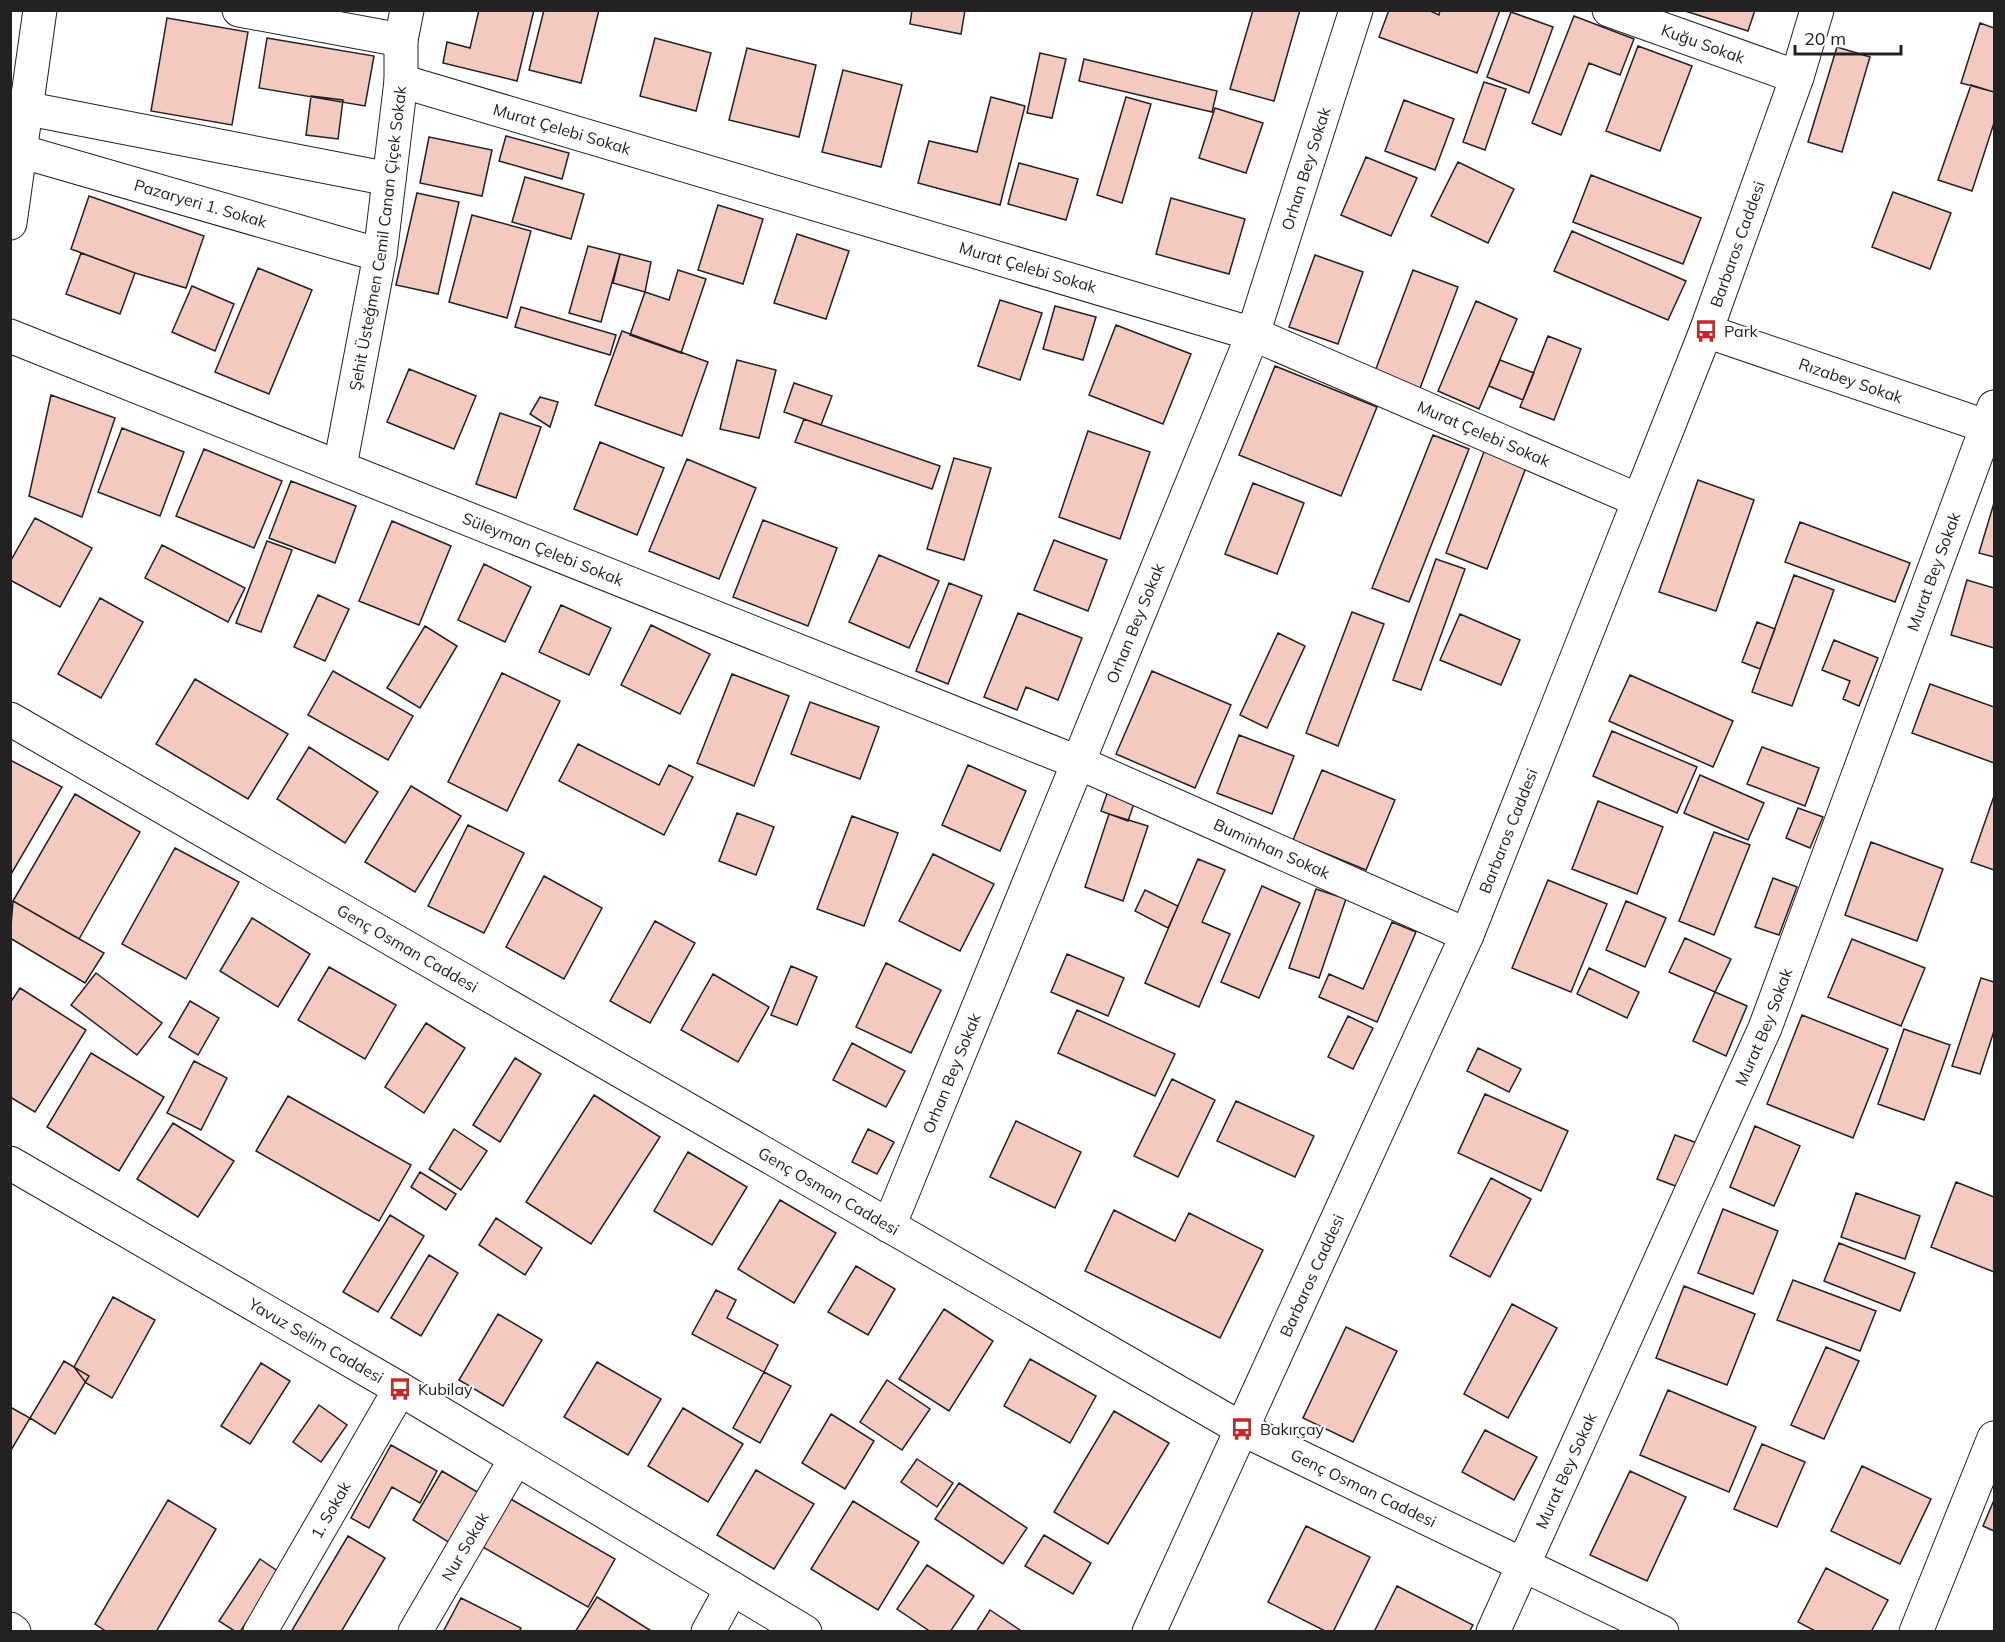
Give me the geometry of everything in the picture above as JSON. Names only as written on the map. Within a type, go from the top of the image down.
[{"type":"street","points":[[10,223],[39,10]]},
{"type":"street","points":[[239,10],[404,25]]},
{"type":"street","name":"Orhan Bey Sokak","points":[[889,1226],[1253,334],[1356,10]]},
{"type":"street","name":"Kuğu Sokak","points":[[1609,10],[1797,77]]},
{"type":"street","name":"Barbaros Caddesi","points":[[1149,1632],[1467,935],[1706,331],[1797,77],[1817,10]]},
{"type":"street","name":"Şehit Üsteğmen Cemil Canan Çiçek Sokak","points":[[340,466],[380,255],[401,81],[404,25]]},
{"type":"street","name":"Murat Çelebi Sokak","points":[[401,81],[1253,334],[1638,501]]},
{"type":"street","points":[[24,108],[389,179]]},
{"type":"street","name":"Pazaryeri 1. Sokak","points":[[20,151],[380,255]]},
{"type":"street","name":"Rızabey Sokak","points":[[1706,331],[1992,421]]},
{"type":"street","name":"Süleyman Çelebi Sokak","points":[[10,336],[1077,762]]},
{"type":"street","name":"Murat Bey Sokak","points":[[1493,1632],[1765,1028],[1992,421]]},
{"type":"street","name":"Genç Osman Caddesi","points":[[10,719],[1242,1429],[1662,1632]]},
{"type":"street","name":"Buminhan Sokak","points":[[1077,762],[1467,935]]},
{"type":"street","name":"Yavuz Selim Caddesi","points":[[10,1162],[400,1389],[805,1632]]},
{"type":"street","name":"1. Sokak","points":[[260,1632],[400,1389]]},
{"type":"street","points":[[1916,1632],[1995,1438]]},
{"type":"street","name":"Nur Sokak","points":[[415,1632],[515,1460]]},
{"type":"street","points":[[708,1632],[732,1588]]},
{"type":"street","points":[[10,1629],[15,1632]]},
{"type":"building","points":[[479,10],[534,10],[517,81],[443,63],[447,42],[470,48]]},
{"type":"building","points":[[544,10],[599,10],[581,83],[529,70]]},
{"type":"building","points":[[912,10],[965,10],[961,34],[910,24]]},
{"type":"building","points":[[1253,10],[1300,10],[1274,101],[1230,89]]},
{"type":"building","points":[[1389,10],[1428,10],[1439,15],[1440,10],[1500,10],[1477,73],[1379,37]]},
{"type":"building","points":[[1682,10],[1755,10],[1748,31]]},
{"type":"building","points":[[1511,12],[1553,27],[1529,93],[1487,77]]},
{"type":"building","points":[[1574,16],[1634,39],[1620,75],[1589,63],[1561,135],[1532,123]]},
{"type":"building","points":[[167,18],[248,32],[232,125],[151,111]]},
{"type":"building","points":[[1980,23],[1994,28],[1994,92],[1961,83]]},
{"type":"building","points":[[267,38],[374,56],[365,106],[259,88]]},
{"type":"building","points":[[655,38],[711,53],[696,111],[640,96]]},
{"type":"building","points":[[1638,46],[1692,66],[1660,151],[1606,131]]},
{"type":"building","points":[[1837,47],[1870,57],[1842,152],[1808,142]]},
{"type":"building","points":[[747,48],[816,65],[799,137],[729,120]]},
{"type":"building","points":[[1040,53],[1066,59],[1052,118],[1027,113]]},
{"type":"building","points":[[1084,59],[1217,91],[1212,112],[1079,81]]},
{"type":"building","points":[[843,70],[902,85],[881,167],[822,152]]},
{"type":"building","points":[[1484,82],[1506,89],[1485,150],[1463,142]]},
{"type":"building","points":[[1971,85],[1994,92],[1994,123],[1972,191],[1938,180]]},
{"type":"building","points":[[311,96],[343,100],[338,139],[306,135]]},
{"type":"building","points":[[991,97],[1025,106],[1000,205],[918,183],[929,141],[977,152]]},
{"type":"building","points":[[1126,97],[1151,104],[1122,203],[1097,195]]},
{"type":"building","points":[[1404,100],[1454,119],[1435,170],[1385,151]]},
{"type":"building","points":[[1215,108],[1263,123],[1246,173],[1199,158]]},
{"type":"building","points":[[506,136],[569,153],[562,179],[499,161]]},
{"type":"building","points":[[429,137],[492,150],[482,196],[420,183]]},
{"type":"building","points":[[1366,157],[1417,178],[1391,236],[1341,215]]},
{"type":"building","points":[[1458,162],[1514,189],[1488,243],[1431,216]]},
{"type":"building","points":[[1019,163],[1078,179],[1066,220],[1008,204]]},
{"type":"building","points":[[1591,175],[1701,218],[1683,264],[1573,222]]},
{"type":"building","points":[[525,177],[584,194],[571,239],[512,222]]},
{"type":"building","points":[[1893,192],[1951,213],[1930,269],[1872,247]]},
{"type":"building","points":[[417,193],[459,202],[438,294],[396,285]]},
{"type":"building","points":[[89,196],[204,236],[186,288],[135,273],[71,249]]},
{"type":"building","points":[[1171,198],[1245,219],[1229,274],[1156,254]]},
{"type":"building","points":[[718,205],[763,219],[743,284],[698,270]]},
{"type":"building","points":[[472,215],[531,231],[507,318],[449,302]]},
{"type":"building","points":[[1572,231],[1686,281],[1668,320],[1554,271]]},
{"type":"building","points":[[797,234],[849,251],[826,319],[774,303]]},
{"type":"building","points":[[588,246],[620,254],[601,322],[569,313]]},
{"type":"building","points":[[81,253],[135,273],[120,314],[66,294]]},
{"type":"building","points":[[620,254],[651,262],[645,292],[613,283]]},
{"type":"building","points":[[1315,255],[1363,272],[1338,344],[1289,327]]},
{"type":"building","points":[[258,268],[312,290],[269,394],[215,372]]},
{"type":"building","points":[[678,270],[706,279],[681,353],[630,335],[645,292],[669,300]]},
{"type":"building","points":[[1413,270],[1458,287],[1419,391],[1374,374]]},
{"type":"building","points":[[192,286],[234,304],[215,351],[172,332]]},
{"type":"building","points":[[1000,300],[1042,313],[1020,380],[978,366]]},
{"type":"building","points":[[1476,301],[1517,319],[1479,409],[1438,391]]},
{"type":"building","points":[[1055,306],[1096,317],[1083,360],[1043,349]]},
{"type":"building","points":[[521,307],[616,335],[610,355],[515,327]]},
{"type":"building","points":[[1116,325],[1191,354],[1163,424],[1089,395]]},
{"type":"building","points":[[622,331],[708,362],[682,436],[595,405]]},
{"type":"building","points":[[1548,336],[1581,349],[1554,420],[1520,407]]},
{"type":"building","points":[[737,360],[776,370],[759,438],[720,429]]},
{"type":"building","points":[[1500,360],[1534,373],[1523,400],[1489,386]]},
{"type":"building","points":[[1275,366],[1377,407],[1341,496],[1239,455]]},
{"type":"building","points":[[409,369],[476,396],[454,449],[387,422]]},
{"type":"building","points":[[794,383],[832,396],[821,425],[784,412]]},
{"type":"building","points":[[51,395],[115,418],[82,517],[29,496]]},
{"type":"building","points":[[540,397],[558,402],[550,427],[530,414]]},
{"type":"building","points":[[500,413],[541,427],[516,498],[476,484]]},
{"type":"building","points":[[804,419],[940,466],[932,489],[795,442]]},
{"type":"building","points":[[122,428],[184,452],[160,516],[98,492]]},
{"type":"building","points":[[1088,431],[1150,452],[1120,539],[1059,517]]},
{"type":"building","points":[[1433,435],[1469,449],[1409,602],[1372,588]]},
{"type":"building","points":[[600,442],[664,468],[637,535],[574,509]]},
{"type":"building","points":[[204,449],[282,481],[254,548],[176,516]]},
{"type":"building","points":[[1485,449],[1527,465],[1487,569],[1446,553]]},
{"type":"building","points":[[954,458],[991,468],[964,560],[927,549]]},
{"type":"building","points":[[687,459],[756,488],[719,579],[649,551]]},
{"type":"building","points":[[1698,480],[1754,500],[1716,611],[1659,592]]},
{"type":"building","points":[[291,481],[356,506],[335,563],[269,538]]},
{"type":"building","points":[[1253,483],[1304,503],[1277,574],[1225,554]]},
{"type":"building","points":[[1994,503],[1994,557],[1979,553]]},
{"type":"building","points":[[35,518],[92,548],[60,607],[10,580],[10,562]]},
{"type":"building","points":[[763,520],[837,548],[808,626],[733,597]]},
{"type":"building","points":[[392,521],[451,546],[419,625],[359,601]]},
{"type":"building","points":[[1800,522],[1910,563],[1895,602],[1785,562]]},
{"type":"building","points":[[1054,540],[1107,560],[1088,611],[1034,590]]},
{"type":"building","points":[[267,541],[292,550],[261,632],[236,623]]},
{"type":"building","points":[[162,545],[245,588],[228,622],[145,578]]},
{"type":"building","points":[[879,555],[939,581],[909,648],[849,622]]},
{"type":"building","points":[[1436,559],[1465,569],[1421,690],[1393,680]]},
{"type":"building","points":[[484,564],[531,587],[505,642],[458,620]]},
{"type":"building","points":[[1794,575],[1834,590],[1792,706],[1752,692]]},
{"type":"building","points":[[1967,580],[1994,588],[1994,648],[1951,635]]},
{"type":"building","points":[[949,583],[982,596],[948,684],[916,671]]},
{"type":"building","points":[[318,595],[349,609],[325,661],[294,647]]},
{"type":"building","points":[[100,598],[143,622],[101,698],[58,674]]},
{"type":"building","points":[[561,605],[611,628],[589,675],[539,652]]},
{"type":"building","points":[[1352,612],[1384,624],[1338,746],[1306,733]]},
{"type":"building","points":[[1018,613],[1082,638],[1058,700],[1026,687],[1017,710],[984,697]]},
{"type":"building","points":[[1460,614],[1520,640],[1501,685],[1440,660]]},
{"type":"building","points":[[1757,622],[1775,629],[1760,669],[1742,662]]},
{"type":"building","points":[[651,625],[710,654],[680,714],[621,685]]},
{"type":"building","points":[[425,626],[457,646],[420,708],[387,688]]},
{"type":"building","points":[[1278,633],[1305,646],[1267,728],[1240,715]]},
{"type":"building","points":[[1834,640],[1878,658],[1859,706],[1843,699],[1850,681],[1822,670]]},
{"type":"building","points":[[333,671],[413,716],[388,760],[308,715]]},
{"type":"building","points":[[1152,671],[1231,705],[1195,788],[1116,754]]},
{"type":"building","points":[[502,673],[560,701],[507,811],[448,782]]},
{"type":"building","points":[[732,674],[789,696],[754,786],[697,763]]},
{"type":"building","points":[[1630,675],[1733,721],[1713,767],[1609,721]]},
{"type":"building","points":[[195,679],[288,734],[248,799],[156,744]]},
{"type":"building","points":[[1930,684],[1994,707],[1994,763],[1912,733]]},
{"type":"building","points":[[810,702],[879,727],[860,779],[791,754]]},
{"type":"building","points":[[1612,731],[1697,767],[1677,813],[1593,776]]},
{"type":"building","points":[[1239,735],[1294,756],[1272,814],[1217,793]]},
{"type":"building","points":[[578,744],[659,785],[669,765],[693,777],[664,835],[559,781]]},
{"type":"building","points":[[309,747],[378,792],[345,843],[277,799]]},
{"type":"building","points":[[1762,747],[1819,768],[1805,806],[1747,784]]},
{"type":"building","points":[[10,760],[62,787],[10,876]]},
{"type":"building","points":[[968,765],[1026,791],[1000,851],[942,825]]},
{"type":"building","points":[[1322,770],[1395,800],[1366,870],[1293,840]]},
{"type":"building","points":[[1700,775],[1764,803],[1748,840],[1684,813]]},
{"type":"building","points":[[1110,785],[1137,795],[1128,821],[1101,811]]},
{"type":"building","points":[[411,786],[461,816],[415,892],[365,862]]},
{"type":"building","points":[[75,794],[140,832],[79,939],[13,901]]},
{"type":"building","points":[[1994,796],[1994,870],[1971,862]]},
{"type":"building","points":[[1598,801],[1663,827],[1637,894],[1572,869]]},
{"type":"building","points":[[1798,808],[1823,817],[1810,848],[1786,838]]},
{"type":"building","points":[[737,813],[774,827],[756,875],[719,861]]},
{"type":"building","points":[[1109,814],[1148,826],[1123,901],[1085,887]]},
{"type":"building","points":[[852,816],[898,833],[864,926],[817,909]]},
{"type":"building","points":[[468,825],[524,853],[484,933],[428,906]]},
{"type":"building","points":[[1714,832],[1750,845],[1714,935],[1679,921]]},
{"type":"building","points":[[1871,842],[1943,869],[1917,941],[1845,915]]},
{"type":"building","points":[[175,848],[239,882],[186,979],[122,944]]},
{"type":"building","points":[[933,854],[994,884],[960,951],[899,921]]},
{"type":"building","points":[[1198,859],[1225,870],[1202,922],[1230,934],[1199,1007],[1145,983]]},
{"type":"building","points":[[544,876],[602,908],[564,979],[506,947]]},
{"type":"building","points":[[1773,878],[1797,887],[1779,935],[1755,927]]},
{"type":"building","points":[[1548,880],[1607,904],[1571,992],[1512,968]]},
{"type":"building","points":[[1262,886],[1300,903],[1259,998],[1221,982]]},
{"type":"building","points":[[1316,889],[1346,899],[1319,978],[1289,968]]},
{"type":"building","points":[[1145,890],[1178,906],[1168,928],[1135,911]]},
{"type":"building","points":[[13,901],[104,953],[85,983],[10,938]]},
{"type":"building","points":[[1626,901],[1666,918],[1645,967],[1606,950]]},
{"type":"building","points":[[252,918],[310,954],[278,1007],[220,971]]},
{"type":"building","points":[[655,921],[695,943],[650,1023],[610,1001]]},
{"type":"building","points":[[1392,922],[1416,932],[1377,1022],[1319,997],[1329,974],[1363,989]]},
{"type":"building","points":[[1685,938],[1731,959],[1715,992],[1669,972]]},
{"type":"building","points":[[1852,939],[1925,968],[1901,1026],[1828,997]]},
{"type":"building","points":[[1067,954],[1124,978],[1108,1016],[1051,992]]},
{"type":"building","points":[[886,963],[941,990],[911,1053],[856,1027]]},
{"type":"building","points":[[791,966],[817,977],[797,1025],[771,1015]]},
{"type":"building","points":[[329,967],[396,1005],[365,1059],[298,1020]]},
{"type":"building","points":[[1589,968],[1639,992],[1627,1018],[1577,994]]},
{"type":"building","points":[[96,973],[162,1023],[137,1055],[71,1005]]},
{"type":"building","points":[[713,974],[769,1007],[738,1062],[681,1030]]},
{"type":"building","points":[[1981,978],[1994,982],[1994,1031],[1980,1074],[1952,1066]]},
{"type":"building","points":[[20,988],[86,1030],[35,1112],[10,1097],[10,1003]]},
{"type":"building","points":[[1715,992],[1747,1006],[1726,1056],[1693,1041]]},
{"type":"building","points":[[190,1001],[219,1018],[198,1055],[169,1037]]},
{"type":"building","points":[[1077,1010],[1175,1054],[1155,1096],[1058,1053]]},
{"type":"building","points":[[1802,1015],[1888,1049],[1853,1138],[1767,1104]]},
{"type":"building","points":[[1348,1016],[1373,1028],[1353,1069],[1328,1057]]},
{"type":"building","points":[[426,1023],[465,1048],[424,1113],[385,1087]]},
{"type":"building","points":[[1904,1029],[1950,1045],[1924,1120],[1878,1104]]},
{"type":"building","points":[[852,1043],[905,1071],[886,1107],[833,1080]]},
{"type":"building","points":[[1478,1048],[1521,1069],[1509,1092],[1467,1071]]},
{"type":"building","points":[[91,1053],[164,1097],[119,1171],[47,1127]]},
{"type":"building","points":[[515,1058],[541,1074],[500,1142],[473,1125]]},
{"type":"building","points":[[194,1061],[227,1078],[201,1130],[167,1113]]},
{"type":"building","points":[[1172,1079],[1215,1100],[1178,1177],[1134,1156]]},
{"type":"building","points":[[1485,1094],[1568,1131],[1541,1191],[1458,1153]]},
{"type":"building","points":[[594,1095],[660,1137],[591,1244],[526,1202]]},
{"type":"building","points":[[288,1096],[411,1165],[379,1221],[256,1151]]},
{"type":"building","points":[[1236,1101],[1314,1136],[1295,1177],[1217,1141]]},
{"type":"building","points":[[1016,1121],[1081,1152],[1055,1208],[990,1177]]},
{"type":"building","points":[[173,1123],[234,1161],[198,1217],[137,1179]]},
{"type":"building","points":[[1755,1126],[1800,1146],[1774,1206],[1730,1187]]},
{"type":"building","points":[[454,1129],[487,1151],[461,1190],[429,1169]]},
{"type":"building","points":[[868,1129],[894,1142],[877,1174],[852,1162]]},
{"type":"building","points":[[1675,1135],[1697,1143],[1678,1187],[1657,1179]]},
{"type":"building","points":[[688,1152],[747,1187],[712,1245],[654,1211]]},
{"type":"building","points":[[420,1172],[456,1194],[446,1210],[411,1187]]},
{"type":"building","points":[[1491,1178],[1531,1199],[1490,1277],[1450,1256]]},
{"type":"building","points":[[1956,1182],[1994,1197],[1994,1272],[1931,1247]]},
{"type":"building","points":[[1856,1193],[1920,1216],[1905,1259],[1841,1237]]},
{"type":"building","points":[[780,1200],[836,1233],[794,1303],[738,1269]]},
{"type":"building","points":[[1723,1209],[1778,1231],[1753,1294],[1698,1273]]},
{"type":"building","points":[[1114,1210],[1175,1241],[1189,1213],[1263,1250],[1220,1338],[1085,1271]]},
{"type":"building","points":[[390,1215],[424,1236],[378,1312],[343,1292]]},
{"type":"building","points":[[496,1218],[542,1248],[525,1275],[479,1245]]},
{"type":"building","points":[[1839,1243],[1915,1273],[1900,1311],[1824,1281]]},
{"type":"building","points":[[429,1255],[458,1273],[421,1336],[391,1318]]},
{"type":"building","points":[[856,1266],[895,1289],[868,1335],[828,1312]]},
{"type":"building","points":[[1793,1280],[1876,1311],[1860,1351],[1777,1320]]},
{"type":"building","points":[[1684,1286],[1755,1314],[1727,1385],[1656,1358]]},
{"type":"building","points":[[716,1290],[736,1300],[727,1318],[778,1345],[764,1372],[692,1334]]},
{"type":"building","points":[[113,1297],[155,1320],[112,1398],[86,1383],[74,1367]]},
{"type":"building","points":[[1512,1304],[1557,1328],[1508,1418],[1464,1394]]},
{"type":"building","points":[[944,1309],[993,1341],[949,1411],[899,1379]]},
{"type":"building","points":[[498,1314],[542,1340],[503,1406],[459,1380]]},
{"type":"building","points":[[1346,1327],[1397,1351],[1353,1442],[1303,1418]]},
{"type":"building","points":[[1826,1347],[1859,1361],[1824,1439],[1791,1425]]},
{"type":"building","points":[[1030,1359],[1096,1396],[1070,1443],[1004,1406]]},
{"type":"building","points":[[64,1361],[89,1376],[55,1434],[30,1418]]},
{"type":"building","points":[[597,1362],[661,1399],[628,1455],[564,1417]]},
{"type":"building","points":[[261,1363],[290,1381],[250,1444],[221,1426]]},
{"type":"building","points":[[764,1372],[791,1386],[760,1443],[733,1428]]},
{"type":"building","points":[[887,1380],[930,1409],[902,1450],[860,1422]]},
{"type":"building","points":[[1668,1390],[1756,1427],[1729,1492],[1640,1455]]},
{"type":"building","points":[[319,1405],[347,1425],[321,1462],[293,1442]]},
{"type":"building","points":[[10,1407],[30,1418],[10,1452]]},
{"type":"building","points":[[683,1408],[743,1444],[708,1502],[648,1466]]},
{"type":"building","points":[[1114,1411],[1169,1443],[1108,1544],[1054,1512]]},
{"type":"building","points":[[831,1414],[874,1441],[845,1489],[802,1463]]},
{"type":"building","points":[[1485,1430],[1537,1457],[1514,1500],[1462,1472]]},
{"type":"building","points":[[1762,1444],[1805,1462],[1777,1527],[1734,1509]]},
{"type":"building","points":[[391,1445],[437,1471],[420,1503],[392,1487],[369,1528],[351,1518]]},
{"type":"building","points":[[917,1459],[953,1483],[937,1507],[901,1482]]},
{"type":"building","points":[[1862,1466],[1931,1499],[1900,1564],[1831,1531]]},
{"type":"building","points":[[756,1470],[814,1504],[774,1569],[717,1535]]},
{"type":"building","points":[[442,1471],[479,1493],[450,1543],[413,1520]]},
{"type":"building","points":[[1630,1471],[1686,1497],[1647,1581],[1590,1555]]},
{"type":"building","points":[[959,1483],[1027,1528],[1003,1564],[935,1519]]},
{"type":"building","points":[[509,1498],[615,1559],[588,1607],[481,1546]]},
{"type":"building","points":[[168,1500],[216,1529],[156,1632],[107,1632],[95,1624]]},
{"type":"building","points":[[1994,1500],[1994,1531],[1983,1526]]},
{"type":"building","points":[[853,1501],[919,1542],[878,1610],[811,1569]]},
{"type":"building","points":[[1306,1526],[1370,1557],[1333,1632],[1327,1632],[1268,1602]]},
{"type":"building","points":[[1044,1535],[1091,1563],[1073,1594],[1025,1566]]},
{"type":"building","points":[[348,1536],[385,1558],[341,1632],[291,1632]]},
{"type":"building","points":[[260,1559],[279,1572],[240,1632],[236,1632],[219,1621]]},
{"type":"building","points":[[927,1565],[974,1596],[950,1632],[931,1632],[897,1609]]},
{"type":"building","points":[[1826,1568],[1888,1600],[1871,1632],[1817,1632],[1798,1622]]},
{"type":"building","points":[[1397,1586],[1473,1625],[1469,1632],[1374,1632]]},
{"type":"building","points":[[597,1597],[653,1632],[575,1632]]},
{"type":"building","points":[[461,1598],[521,1628],[519,1632],[443,1632]]},
{"type":"building","points":[[990,1610],[1023,1632],[976,1632]]},
{"type":"place","name":"Park","points":[[1706,331]]},
{"type":"place","name":"Kubilay","points":[[400,1389]]},
{"type":"place","name":"Bakırçay","points":[[1242,1429]]}]
